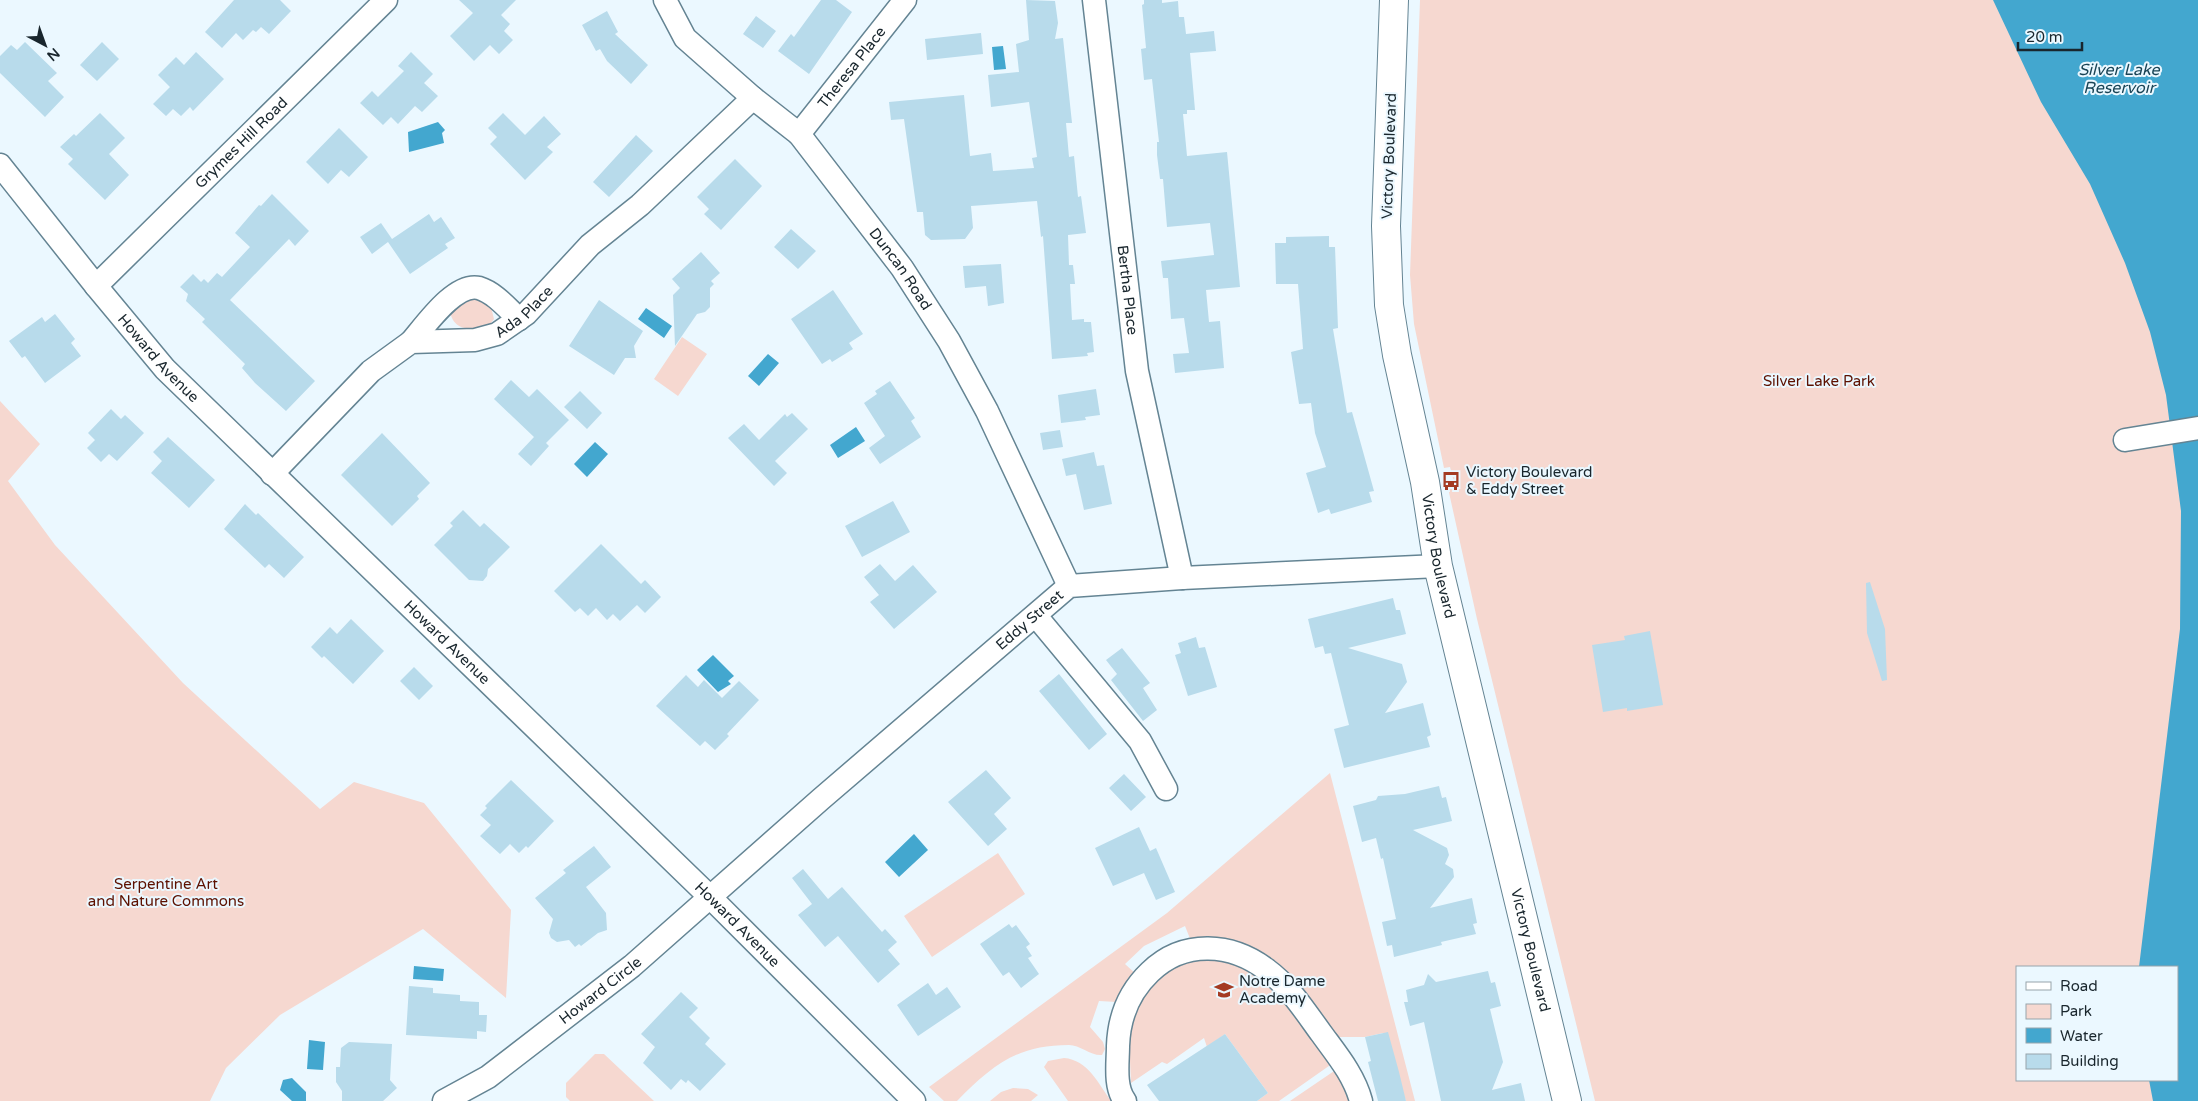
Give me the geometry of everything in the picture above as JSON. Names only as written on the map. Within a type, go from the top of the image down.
[{"type":"main road","name":"Victory Boulevard","points":[[1394,0],[1386,226],[1389,305],[1397,354],[1425,482],[1438,566],[1567,1101]]},
{"type":"street","name":"Grymes Hill Road","points":[[96,286],[386,0]]},
{"type":"street","name":"Duncan Road","points":[[665,0],[686,38],[753,98],[799,134],[902,268],[949,341],[987,411],[1069,586]]},
{"type":"street","name":"Theresa Place","points":[[799,134],[905,0]]},
{"type":"street","name":"Bertha Place","points":[[1094,0],[1137,371],[1182,578]]},
{"type":"street","name":"Ada Place","points":[[411,342],[475,340],[497,334],[519,319],[526,314],[590,245],[640,205],[753,98]]},
{"type":"street","name":"Howard Avenue","points":[[0,165],[165,369],[710,897],[914,1101]]},
{"type":"street","points":[[272,474],[371,371],[411,342],[448,300],[470,288],[479,288],[490,294],[519,319]]},
{"type":"street","points":[[2125,440],[2198,428]]},
{"type":"street","name":"Eddy Street","points":[[710,897],[1069,586],[1182,578],[1438,566]]},
{"type":"street","points":[[1036,616],[1140,741],[1166,789]]},
{"type":"street","name":"Howard Circle","points":[[444,1101],[488,1077],[632,966],[710,897]]},
{"type":"street","points":[[1124,1101],[1121,1096],[1118,1070],[1119,1040],[1126,1004],[1143,978],[1157,966],[1188,950],[1202,948],[1224,949],[1237,953],[1268,970],[1283,984],[1348,1070],[1361,1101]]},
{"type":"street","points":[[480,1101],[488,1077]]},
{"type":"green space","name":"Silver Lake Park","points":[[1420,0],[2198,0],[2198,1101],[1595,1101],[1477,619],[1448,488],[1455,486],[1450,467],[1444,468],[1414,324],[1410,275]]},
{"type":"green space","points":[[476,295],[491,307],[494,319],[487,328],[469,329],[459,326],[452,318],[450,311]]},
{"type":"green space","points":[[682,337],[707,354],[678,396],[654,379]]},
{"type":"green space","name":"Serpentine Art and Nature Commons","points":[[0,401],[40,444],[8,481],[55,545],[183,683],[320,809],[354,782],[424,803],[511,910],[506,998],[423,929],[280,1015],[226,1068],[210,1101],[0,1101]]},
{"type":"green space","points":[[1330,773],[1415,1101],[1406,1101],[1383,1033],[1365,1037],[1339,1037],[1327,1031],[1292,984],[1191,941],[1185,926],[1144,946],[1125,964],[1137,975],[1117,1002],[1099,1001],[1090,1027],[1103,1042],[1105,1049],[1102,1055],[1069,1045],[1050,1046],[1020,1053],[1006,1060],[982,1077],[957,1101],[944,1101],[929,1087],[1167,913]]},
{"type":"green space","points":[[998,853],[1025,894],[932,957],[904,916]]},
{"type":"green space","points":[[1208,953],[1267,978],[1336,1061],[1279,1101],[1257,1101],[1268,1093],[1225,1034],[1207,1047],[1204,1038],[1167,1064],[1162,1062],[1131,1083],[1128,1017],[1154,976]]},
{"type":"green space","points":[[595,1054],[604,1054],[654,1101],[570,1101],[566,1097],[566,1083]]},
{"type":"green space","points":[[1064,1058],[1080,1063],[1086,1068],[1097,1080],[1111,1101],[1068,1101],[1044,1067],[1048,1061]]},
{"type":"green space","points":[[1340,1067],[1355,1101],[1290,1101]]},
{"type":"green space","points":[[1013,1088],[1028,1089],[1038,1095],[1031,1101],[990,1101],[1001,1092]]},
{"type":"water","name":"Silver Lake Reservoir","points":[[1993,0],[2198,0],[2198,1101],[2153,1101],[2149,1081],[2178,1081],[2178,966],[2139,966],[2180,629],[2181,511],[2166,395],[2150,332],[2125,263],[2090,184],[2041,102]]},
{"type":"water","points":[[1003,46],[1006,69],[994,70],[992,47]]},
{"type":"water","points":[[438,122],[445,130],[442,133],[444,143],[409,152],[408,132]]},
{"type":"water","points":[[646,308],[672,326],[664,338],[638,319]]},
{"type":"water","points":[[768,354],[779,363],[759,386],[748,376]]},
{"type":"water","points":[[856,427],[865,441],[838,458],[830,445]]},
{"type":"water","points":[[595,442],[608,454],[587,477],[574,464]]},
{"type":"water","points":[[713,655],[734,676],[728,681],[731,684],[718,692],[697,670]]},
{"type":"water","points":[[914,834],[928,850],[899,877],[885,862]]},
{"type":"water","points":[[414,966],[444,969],[443,981],[413,979]]},
{"type":"water","points":[[309,1040],[325,1042],[323,1070],[307,1069]]},
{"type":"water","points":[[292,1078],[306,1092],[306,1101],[292,1101],[280,1090],[283,1080]]},
{"type":"building","points":[[234,0],[280,0],[291,11],[269,34],[261,27],[256,32],[253,30],[243,40],[236,33],[222,48],[205,32]]},
{"type":"building","points":[[459,0],[516,0],[501,15],[510,24],[504,31],[513,40],[499,54],[490,45],[474,61],[450,36],[473,13]]},
{"type":"building","points":[[821,0],[836,0],[852,12],[809,74],[778,51],[791,34],[794,37]]},
{"type":"building","points":[[1026,0],[1055,1],[1058,23],[1055,39],[1063,38],[1072,123],[1066,123],[1069,157],[1074,156],[1078,197],[1081,196],[1086,233],[1068,235],[1069,265],[1073,265],[1075,284],[1070,284],[1072,320],[1084,319],[1084,322],[1091,322],[1094,352],[1087,353],[1088,356],[1052,359],[1043,236],[1041,237],[1037,201],[971,206],[973,228],[965,239],[931,240],[925,235],[923,212],[917,212],[904,119],[891,120],[889,102],[964,95],[970,156],[991,153],[993,171],[1034,168],[1032,158],[1037,157],[1029,102],[991,107],[988,75],[1019,72],[1016,44],[1029,40]]},
{"type":"building","points":[[1144,0],[1162,0],[1162,3],[1178,1],[1179,17],[1184,17],[1186,34],[1214,31],[1216,51],[1190,53],[1195,110],[1187,110],[1187,114],[1183,114],[1187,156],[1227,152],[1240,287],[1206,290],[1209,322],[1220,321],[1224,368],[1175,373],[1173,354],[1189,353],[1184,318],[1171,319],[1168,278],[1163,278],[1161,261],[1214,255],[1210,223],[1167,227],[1163,179],[1160,179],[1157,155],[1157,142],[1159,142],[1152,79],[1144,80],[1141,49],[1146,48],[1142,5]]},
{"type":"building","points":[[607,11],[618,32],[615,34],[648,65],[631,84],[607,61],[600,49],[596,51],[582,25]]},
{"type":"building","points":[[756,16],[776,31],[763,48],[743,34]]},
{"type":"building","points":[[981,33],[983,54],[927,60],[925,39]]},
{"type":"building","points":[[25,42],[57,73],[48,81],[64,97],[45,117],[0,73],[0,56],[11,45],[17,50]]},
{"type":"building","points":[[102,42],[119,59],[97,81],[80,65]]},
{"type":"building","points":[[196,52],[224,79],[193,111],[190,107],[181,116],[173,109],[166,116],[153,104],[170,87],[158,75],[176,57],[184,65]]},
{"type":"building","points":[[411,52],[433,74],[424,83],[438,96],[422,112],[415,106],[398,124],[391,117],[383,125],[360,103],[372,91],[378,97],[404,71],[398,66]]},
{"type":"building","points":[[100,113],[125,138],[109,154],[129,175],[105,200],[68,164],[73,159],[60,147],[74,134],[76,136]]},
{"type":"building","points":[[503,113],[525,135],[544,116],[561,134],[547,147],[553,152],[525,180],[490,144],[497,137],[488,128]]},
{"type":"building","points":[[339,128],[368,157],[349,177],[341,170],[328,184],[306,162]]},
{"type":"building","points":[[636,135],[653,151],[609,197],[593,182]]},
{"type":"building","points":[[735,159],[762,186],[721,230],[704,214],[709,209],[697,197]]},
{"type":"building","points":[[272,194],[309,231],[295,246],[289,239],[230,300],[315,381],[286,411],[255,383],[242,368],[245,364],[202,322],[205,319],[186,301],[188,294],[180,287],[193,274],[201,282],[204,279],[208,283],[217,273],[222,277],[250,247],[235,233],[259,205],[261,206]]},
{"type":"building","points":[[429,214],[434,222],[441,217],[455,238],[445,244],[448,248],[410,274],[388,242],[372,254],[360,237],[381,223],[392,239]]},
{"type":"building","points":[[791,229],[816,251],[798,269],[774,247]]},
{"type":"building","points":[[1329,236],[1329,247],[1335,247],[1338,328],[1333,329],[1347,413],[1352,412],[1374,491],[1369,492],[1372,502],[1331,514],[1329,509],[1318,513],[1306,473],[1326,467],[1315,433],[1311,403],[1299,404],[1291,352],[1303,349],[1298,284],[1276,284],[1275,243],[1286,243],[1286,237]]},
{"type":"building","points":[[701,252],[720,273],[711,281],[714,284],[710,288],[710,307],[705,312],[697,314],[675,346],[673,295],[680,288],[672,279]]},
{"type":"building","points":[[1001,264],[1004,303],[988,306],[986,286],[965,288],[963,266]]},
{"type":"building","points":[[833,290],[863,334],[849,343],[853,349],[832,362],[830,359],[822,364],[791,319]]},
{"type":"building","points":[[599,300],[643,331],[634,346],[636,358],[625,358],[614,375],[569,346]]},
{"type":"building","points":[[55,314],[75,339],[71,343],[81,356],[45,383],[25,356],[22,358],[9,341],[42,317],[45,322]]},
{"type":"building","points":[[511,380],[529,397],[537,389],[569,420],[546,443],[549,446],[531,466],[518,454],[534,437],[494,399]]},
{"type":"building","points":[[890,381],[915,418],[911,421],[921,437],[880,464],[869,448],[885,436],[864,403],[877,394],[875,391]]},
{"type":"building","points":[[1096,389],[1100,415],[1085,417],[1086,420],[1061,423],[1058,395]]},
{"type":"building","points":[[580,391],[602,413],[587,429],[564,407]]},
{"type":"building","points":[[111,409],[121,419],[125,415],[144,433],[117,461],[109,454],[101,462],[87,448],[95,440],[88,433]]},
{"type":"building","points":[[792,413],[808,429],[775,461],[787,473],[774,486],[728,438],[744,424],[759,440],[785,414],[787,417]]},
{"type":"building","points":[[1060,430],[1063,447],[1043,450],[1040,433]]},
{"type":"building","points":[[382,433],[430,483],[417,496],[419,499],[392,526],[341,475]]},
{"type":"building","points":[[168,437],[215,480],[189,508],[151,473],[162,461],[153,452]]},
{"type":"building","points":[[1094,452],[1097,466],[1104,465],[1112,504],[1084,510],[1076,474],[1066,476],[1062,459]]},
{"type":"building","points":[[893,501],[910,532],[862,557],[845,526]]},
{"type":"building","points":[[245,504],[256,515],[258,513],[304,557],[284,578],[269,564],[265,568],[224,529]]},
{"type":"building","points":[[463,510],[480,527],[484,523],[510,547],[488,569],[487,576],[483,581],[469,580],[434,545],[453,526],[450,523]]},
{"type":"building","points":[[601,544],[641,584],[645,580],[661,597],[645,613],[637,605],[620,621],[613,614],[607,620],[596,608],[588,616],[580,608],[575,612],[554,591]]},
{"type":"building","points":[[880,564],[895,581],[913,565],[937,592],[894,629],[870,602],[879,595],[864,577]]},
{"type":"building","points":[[1870,582],[1885,629],[1887,680],[1882,681],[1867,633],[1866,583]]},
{"type":"building","points":[[1393,598],[1396,610],[1400,610],[1406,634],[1348,648],[1402,664],[1407,682],[1385,713],[1423,703],[1431,735],[1427,737],[1430,747],[1344,768],[1334,729],[1349,725],[1331,653],[1325,654],[1323,646],[1315,648],[1308,619]]},
{"type":"building","points":[[351,619],[384,651],[353,684],[324,656],[322,658],[311,647],[330,627],[337,634]]},
{"type":"building","points":[[1650,631],[1663,705],[1627,711],[1627,708],[1603,712],[1592,645],[1625,640],[1624,636]]},
{"type":"building","points":[[1196,637],[1199,648],[1205,647],[1217,687],[1188,696],[1175,655],[1181,653],[1178,643]]},
{"type":"building","points":[[1122,648],[1150,683],[1143,688],[1157,710],[1143,721],[1111,680],[1117,674],[1106,660]]},
{"type":"building","points":[[414,667],[433,686],[419,700],[400,681]]},
{"type":"building","points":[[1059,674],[1107,734],[1089,750],[1039,691]]},
{"type":"building","points":[[686,675],[698,687],[704,680],[722,698],[739,681],[759,700],[727,734],[729,736],[715,750],[705,741],[700,746],[656,706]]},
{"type":"building","points":[[986,770],[1011,798],[994,814],[1007,829],[988,846],[948,802]]},
{"type":"building","points":[[1124,774],[1146,797],[1131,811],[1109,788]]},
{"type":"building","points":[[511,780],[554,821],[528,848],[526,846],[519,853],[510,844],[500,854],[480,836],[491,825],[480,815],[487,808],[485,806]]},
{"type":"building","points":[[1439,786],[1442,798],[1446,797],[1452,821],[1413,830],[1447,848],[1449,855],[1445,864],[1453,869],[1454,877],[1430,908],[1472,898],[1477,923],[1473,924],[1476,934],[1441,942],[1442,945],[1394,957],[1392,945],[1387,946],[1382,922],[1396,919],[1383,858],[1381,859],[1376,838],[1362,842],[1353,806],[1376,800],[1378,796],[1405,794]]},
{"type":"building","points":[[1139,827],[1150,851],[1156,848],[1175,892],[1156,900],[1144,873],[1113,886],[1095,848]]},
{"type":"building","points":[[594,846],[611,867],[586,887],[606,913],[607,930],[598,933],[581,946],[579,944],[575,947],[569,940],[557,942],[551,938],[549,933],[553,919],[535,898],[566,873],[563,870]]},
{"type":"building","points":[[803,869],[828,899],[842,887],[882,932],[885,929],[897,942],[888,950],[900,964],[878,983],[838,936],[825,947],[798,915],[812,904],[792,878]]},
{"type":"building","points":[[1009,924],[1012,928],[1016,925],[1030,944],[1026,947],[1032,956],[1028,958],[1039,974],[1021,988],[1009,972],[1003,976],[980,944]]},
{"type":"building","points":[[1488,971],[1491,983],[1495,982],[1501,1006],[1490,1009],[1503,1062],[1492,1090],[1521,1083],[1525,1101],[1441,1101],[1424,1022],[1410,1026],[1404,1002],[1408,1002],[1406,990],[1424,985],[1428,974],[1436,982]]},
{"type":"building","points":[[928,983],[936,995],[947,987],[961,1007],[918,1036],[897,1005]]},
{"type":"building","points":[[409,986],[433,988],[433,993],[460,995],[460,1001],[479,1002],[479,1015],[487,1015],[486,1032],[477,1031],[477,1039],[406,1035]]},
{"type":"building","points":[[681,992],[698,1008],[689,1017],[710,1038],[705,1044],[726,1064],[700,1091],[688,1080],[686,1083],[681,1079],[671,1090],[643,1063],[655,1047],[641,1034]]},
{"type":"building","points":[[1388,1032],[1406,1101],[1378,1101],[1368,1062],[1371,1061],[1365,1037]]},
{"type":"building","points":[[1225,1034],[1268,1093],[1257,1101],[1159,1101],[1147,1085]]},
{"type":"building","points":[[349,1042],[392,1044],[390,1080],[397,1088],[383,1101],[342,1101],[342,1091],[336,1082],[336,1067],[340,1067],[341,1048]]},
{"type":"place","name":"Victory Boulevard & Eddy Street","points":[[1451,481]]},
{"type":"place","name":"Notre Dame Academy","points":[[1224,990]]}]
